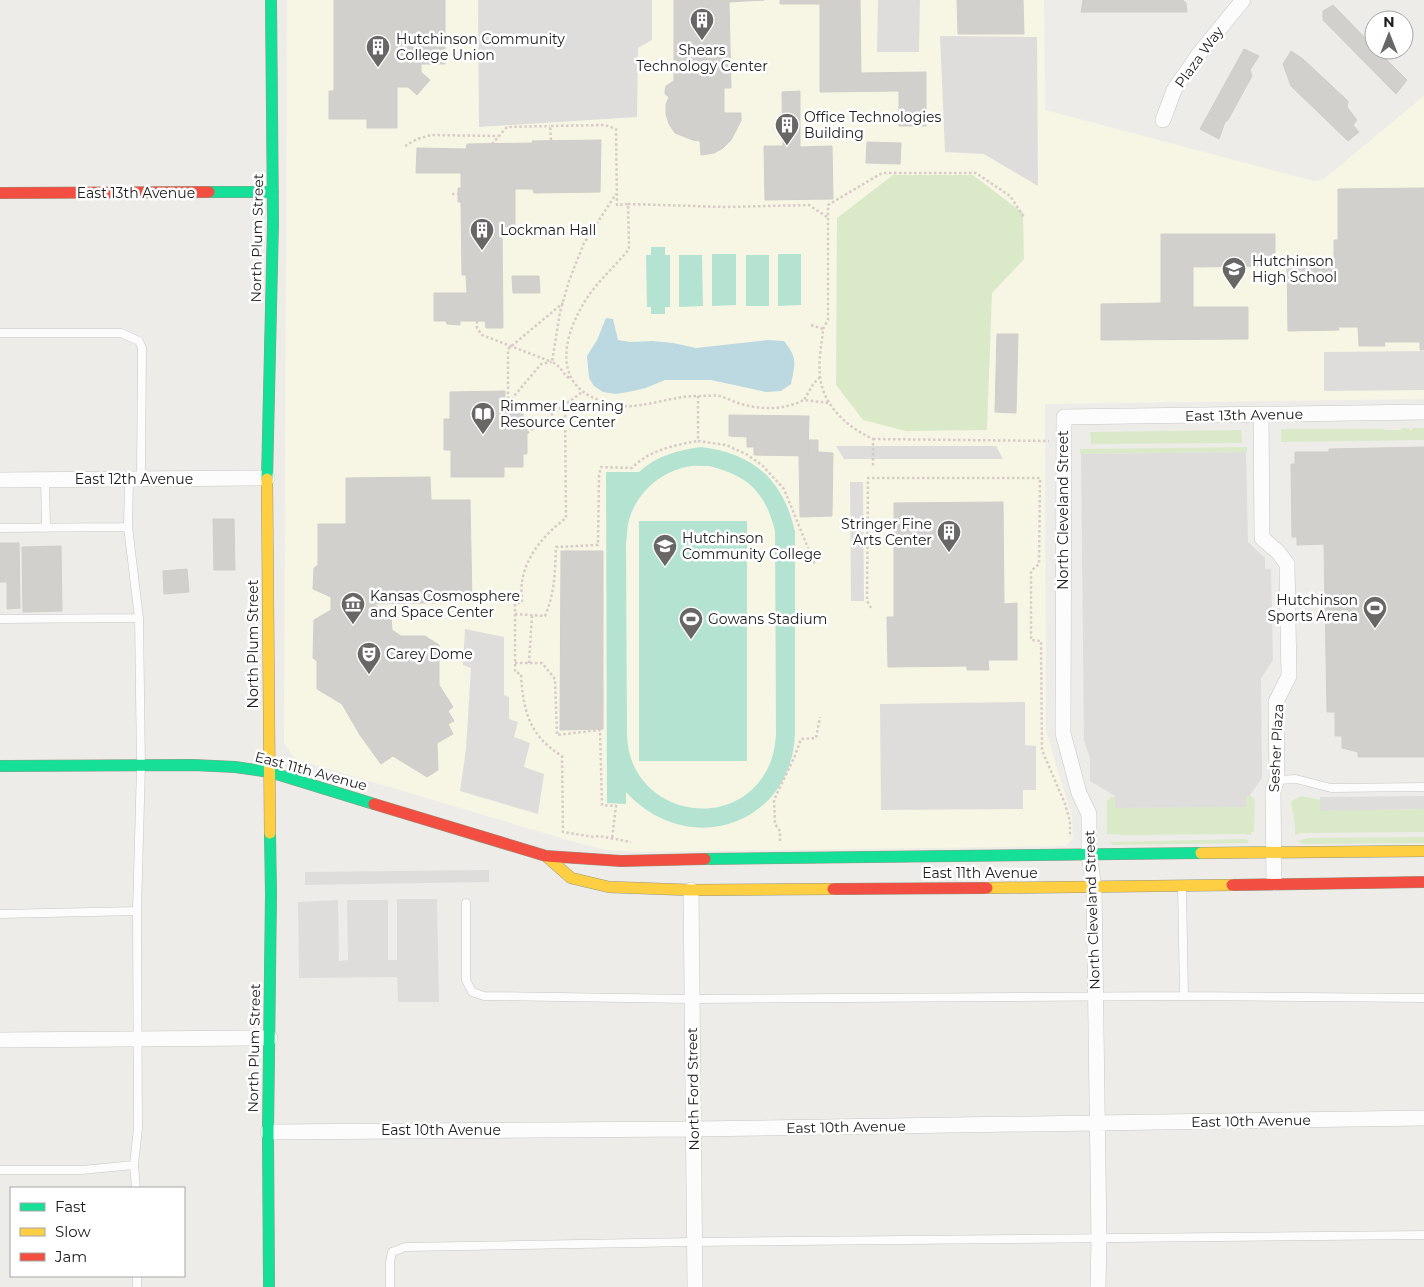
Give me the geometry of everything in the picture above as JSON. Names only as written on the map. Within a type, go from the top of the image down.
[{"type":"street","name":"North Plum Street","points":[[269,1287],[268,1132],[271,894],[268,478],[273,192],[271,0]]},
{"type":"street","name":"Plaza Way","points":[[1162,120],[1174,90],[1199,54],[1243,0]]},
{"type":"street","name":"East 13th Avenue","points":[[0,193],[273,192]]},
{"type":"street","name":"East 13th Avenue","points":[[1064,417],[1424,412]]},
{"type":"street","name":"Sesher Plaza","points":[[1261,415],[1262,538],[1278,552],[1287,564],[1288,676],[1276,702],[1277,780],[1273,790],[1274,883]]},
{"type":"street","name":"North Cleveland Street","points":[[1064,417],[1063,733],[1079,793],[1089,814],[1089,855],[1094,887],[1098,1287]]},
{"type":"street","name":"East 12th Avenue","points":[[0,480],[268,478]]},
{"type":"street","name":"East 11th Avenue","points":[[0,766],[227,767],[270,772],[546,856],[622,861],[1424,851]]},
{"type":"street","name":"East 11th Avenue","points":[[546,856],[571,878],[609,887],[691,890],[1424,882]]},
{"type":"street","name":"North Ford Street","points":[[691,890],[695,1287]]},
{"type":"street","points":[[0,1040],[270,1038]]},
{"type":"street","name":"East 10th Avenue","points":[[268,1132],[694,1129],[1424,1118]]},
{"type":"lane","points":[[0,333],[121,333],[139,341],[142,348],[135,479],[128,528],[139,618],[141,766],[137,911],[138,1128],[134,1165],[136,1187]]},
{"type":"lane","points":[[45,479],[46,528]]},
{"type":"lane","points":[[0,528],[128,528]]},
{"type":"lane","points":[[0,619],[139,618]]},
{"type":"lane","points":[[1277,780],[1296,779],[1331,788],[1424,787]]},
{"type":"lane","points":[[1182,886],[1184,996]]},
{"type":"lane","points":[[466,903],[466,980],[472,992],[484,996],[692,999],[1096,996],[1424,998]]},
{"type":"lane","points":[[0,914],[137,911]]},
{"type":"lane","points":[[0,1170],[82,1170],[134,1165]]},
{"type":"lane","points":[[390,1287],[392,1252],[405,1247],[694,1242],[1424,1235]]},
{"type":"path","points":[[492,144],[507,127],[605,125],[616,130],[618,206],[628,204],[725,207],[810,205],[828,218]]},
{"type":"path","points":[[550,126],[551,140]]},
{"type":"path","points":[[405,146],[417,139],[431,136],[498,136]]},
{"type":"path","points":[[1024,218],[1010,196],[976,173],[882,173],[828,205],[828,320],[823,329],[820,377],[829,403],[838,415],[860,433],[873,439],[986,439],[1063,442]]},
{"type":"path","points":[[552,362],[569,280],[584,243],[617,192]]},
{"type":"path","points":[[452,194],[458,194]]},
{"type":"path","points":[[628,204],[629,249],[602,278],[581,307],[567,344],[566,359],[570,378],[576,387],[600,401],[619,406],[698,396],[720,396],[756,408],[774,408],[794,405],[804,400],[820,377]]},
{"type":"path","points":[[508,404],[508,349],[563,303]]},
{"type":"path","points":[[478,321],[477,328],[482,335],[513,345],[560,365],[565,375],[570,378]]},
{"type":"path","points":[[811,325],[823,329]]},
{"type":"path","points":[[505,408],[541,364],[552,362]]},
{"type":"path","points":[[527,433],[582,392]]},
{"type":"path","points":[[698,396],[698,441]]},
{"type":"path","points":[[804,400],[829,403]]},
{"type":"path","points":[[565,405],[566,518],[541,540],[528,564],[522,582],[522,602],[515,604],[515,672],[521,674],[522,698],[528,719],[550,749],[562,756],[563,832],[633,842]]},
{"type":"path","points":[[873,439],[873,468]]},
{"type":"path","points":[[515,614],[545,616],[555,585],[556,547],[598,545],[599,475],[601,467],[632,468],[637,462],[653,454],[673,446],[698,441],[726,445],[746,454],[762,465],[784,490],[815,565]]},
{"type":"path","points":[[871,608],[867,601],[868,478],[1040,478],[1039,564],[1031,571],[1031,640],[1041,641],[1042,750],[1065,804],[1070,821],[1069,838],[1072,839]]},
{"type":"path","points":[[529,663],[532,615]]},
{"type":"path","points":[[515,663],[542,663],[556,679],[557,735],[600,730],[602,806],[616,806],[612,839]]},
{"type":"path","points":[[780,841],[780,831],[775,824],[774,800],[801,739],[816,738],[820,717]]},
{"type":"shaded area","name":"Hutchinson Community College","points":[[287,0],[1044,0],[1045,110],[1314,181],[1324,179],[1424,96],[1424,399],[1045,404],[1046,731],[1072,817],[1073,838],[1066,846],[640,852],[607,850],[295,759],[284,743]]},
{"type":"shaded area","points":[[478,0],[652,0],[652,40],[638,48],[637,117],[479,127]]},
{"type":"shaded area","points":[[878,0],[920,0],[919,52],[877,52]]},
{"type":"shaded area","points":[[940,36],[1037,37],[1038,186],[984,154],[945,152]]},
{"type":"shaded area","points":[[1424,351],[1424,390],[1324,391],[1324,352]]},
{"type":"shaded area","points":[[836,446],[996,446],[1003,459],[844,459]]},
{"type":"shaded area","points":[[1246,452],[1248,542],[1265,558],[1265,569],[1271,569],[1273,660],[1261,678],[1262,778],[1250,795],[1246,796],[1246,807],[1115,808],[1115,796],[1090,781],[1090,758],[1084,741],[1081,454]]},
{"type":"shaded area","points":[[850,482],[863,482],[864,601],[851,601]]},
{"type":"shaded area","points":[[465,629],[504,637],[504,695],[509,697],[509,719],[518,722],[514,737],[530,743],[524,767],[544,774],[538,814],[460,791],[466,749],[471,668],[463,665]]},
{"type":"shaded area","points":[[1025,702],[1025,745],[1036,746],[1036,790],[1023,790],[1023,809],[881,810],[880,704]]},
{"type":"shaded area","points":[[1424,796],[1424,809],[1320,811],[1320,797]]},
{"type":"shaded area","points":[[489,870],[489,882],[305,885],[305,872]]},
{"type":"shaded area","points":[[397,899],[437,899],[439,1002],[398,1002],[397,977],[299,978],[298,902],[338,900],[339,961],[348,960],[347,900],[388,900],[388,960],[397,960]]},
{"type":"green space","points":[[893,175],[973,175],[1023,213],[1024,259],[992,293],[987,430],[906,431],[863,420],[836,385],[837,218]]},
{"type":"green space","points":[[651,247],[665,247],[665,255],[670,255],[670,307],[665,307],[665,314],[651,314],[651,307],[647,307],[646,255],[651,255]]},
{"type":"green space","points":[[712,254],[736,254],[736,305],[712,306]]},
{"type":"green space","points":[[778,254],[801,254],[801,305],[778,306]]},
{"type":"green space","points":[[679,255],[702,255],[703,306],[679,307]]},
{"type":"green space","points":[[746,255],[769,255],[769,306],[746,306]]},
{"type":"green space","points":[[1402,428],[1412,430],[1413,428],[1424,428],[1424,440],[1281,442],[1281,429],[1400,430]]},
{"type":"green space","points":[[1241,430],[1242,443],[1091,444],[1090,432]]},
{"type":"green space","points":[[701,447],[720,450],[751,463],[763,472],[783,498],[795,532],[795,734],[789,766],[775,792],[756,811],[732,823],[705,828],[678,824],[651,813],[626,792],[626,804],[607,803],[606,472],[639,472],[660,458]],"holes":[[[692,466],[709,466],[723,470],[745,481],[760,496],[771,517],[775,531],[776,735],[771,761],[756,785],[736,801],[713,808],[688,807],[665,799],[646,784],[632,762],[627,734],[627,529],[631,514],[642,495],[666,474]]]},
{"type":"green space","points":[[1247,447],[1247,452],[1080,454],[1080,449]]},
{"type":"green space","points":[[639,521],[747,521],[747,761],[639,761]]},
{"type":"green space","points":[[1250,795],[1255,800],[1254,832],[1251,832],[1251,835],[1107,834],[1107,801],[1111,797],[1115,797],[1116,808],[1246,806],[1246,796]]},
{"type":"green space","points":[[1302,796],[1320,800],[1320,811],[1424,809],[1424,832],[1301,833],[1295,835],[1291,801]]},
{"type":"green space","points":[[1424,837],[1424,843],[1303,844],[1297,841],[1308,838]]},
{"type":"green space","points":[[1248,840],[1248,843],[1113,845],[1110,842]]},
{"type":"water","points":[[606,318],[613,319],[618,340],[630,342],[652,341],[696,348],[768,340],[784,341],[792,352],[794,361],[791,384],[781,391],[766,392],[711,380],[665,380],[646,388],[628,392],[615,394],[603,392],[594,386],[589,378],[587,356],[597,340]]},
{"type":"building","name":"Hutchinson Community College Union","points":[[334,0],[445,0],[445,64],[421,64],[421,72],[430,80],[417,95],[408,87],[397,87],[397,128],[367,128],[367,119],[329,119],[329,91],[334,91]]},
{"type":"building","name":"Shears Technology Center","points":[[674,0],[764,0],[729,2],[731,88],[724,88],[724,113],[741,113],[741,121],[731,140],[714,153],[701,155],[700,141],[675,133],[669,124],[666,114],[666,104],[669,97],[665,94],[666,86],[674,81]]},
{"type":"building","points":[[780,0],[860,0],[861,73],[926,72],[926,126],[899,126],[899,91],[820,92],[820,4],[780,4]]},
{"type":"building","points":[[957,0],[1023,0],[1024,34],[958,34]]},
{"type":"building","points":[[1083,0],[1183,0],[1186,3],[1187,12],[1081,12]]},
{"type":"building","points":[[1333,5],[1364,37],[1364,60],[1387,60],[1407,80],[1396,94],[1323,20],[1323,11]]},
{"type":"building","points":[[1244,49],[1259,56],[1250,70],[1252,76],[1228,120],[1225,122],[1219,139],[1200,129]]},
{"type":"building","points":[[1291,51],[1303,59],[1348,101],[1347,107],[1357,120],[1353,125],[1359,132],[1348,141],[1291,86],[1283,64]]},
{"type":"building","name":"Office Technologies Building","points":[[800,91],[800,147],[832,146],[833,199],[765,200],[764,146],[783,146],[782,92]]},
{"type":"building","name":"Lockman Hall","points":[[601,140],[600,192],[534,193],[533,189],[515,189],[515,227],[502,227],[503,328],[486,328],[485,321],[460,321],[460,325],[447,324],[446,321],[434,321],[434,293],[467,293],[466,275],[462,275],[461,202],[458,202],[458,188],[461,188],[461,173],[416,173],[417,148],[466,149],[467,144]]},
{"type":"building","points":[[867,142],[901,143],[900,164],[866,163]]},
{"type":"building","points":[[1424,188],[1424,350],[1420,350],[1420,342],[1384,342],[1385,346],[1359,346],[1358,327],[1338,327],[1339,330],[1288,331],[1287,261],[1334,261],[1334,240],[1338,240],[1338,189]]},
{"type":"building","points":[[1161,234],[1275,234],[1275,266],[1193,267],[1193,307],[1248,307],[1248,339],[1101,340],[1101,304],[1161,303]]},
{"type":"building","points":[[512,276],[539,276],[540,293],[513,293]]},
{"type":"building","points":[[997,334],[1018,334],[1016,413],[995,412]]},
{"type":"building","name":"Rimmer Learning Resource Center","points":[[505,391],[505,407],[523,407],[523,420],[527,420],[527,454],[523,454],[523,467],[504,467],[504,477],[451,477],[451,450],[444,450],[444,419],[450,419],[450,392]]},
{"type":"building","points":[[729,415],[809,416],[808,456],[754,455],[754,447],[747,447],[747,437],[729,436]]},
{"type":"building","points":[[808,440],[818,440],[818,452],[833,453],[832,516],[800,517],[799,456],[808,456]]},
{"type":"building","name":"Hutchinson Sports Arena","points":[[1424,447],[1424,757],[1358,757],[1358,752],[1342,748],[1342,736],[1335,736],[1335,712],[1327,712],[1324,544],[1297,545],[1297,537],[1292,537],[1291,464],[1295,464],[1295,452],[1329,452],[1329,449]]},
{"type":"building","name":"Kansas Cosmosphere and Space Center","points":[[430,477],[431,500],[470,500],[472,602],[374,604],[391,617],[392,630],[401,636],[425,636],[439,645],[439,685],[453,707],[448,711],[454,721],[448,724],[453,734],[437,743],[438,770],[427,777],[393,756],[381,764],[360,735],[342,704],[317,689],[317,661],[313,658],[314,620],[331,610],[331,597],[313,589],[314,568],[318,565],[318,524],[346,524],[346,478]]},
{"type":"building","name":"Stringer Fine Arts Center","points":[[1003,502],[1004,604],[1017,603],[1017,660],[988,660],[989,670],[967,670],[967,666],[888,667],[887,617],[894,617],[894,503]]},
{"type":"building","points":[[213,519],[234,519],[235,570],[214,570]]},
{"type":"building","points":[[0,543],[19,543],[20,608],[7,609],[7,582],[0,582]]},
{"type":"building","points":[[61,546],[62,611],[23,612],[22,547]]},
{"type":"building","points":[[561,551],[603,551],[603,729],[560,730]]},
{"type":"building","points":[[187,569],[189,592],[164,594],[163,571]]},
{"type":"traffic: fast","points":[[267,479],[273,222],[271,0]]},
{"type":"traffic: fast","points":[[209,192],[273,192]]},
{"type":"traffic: fast","points":[[0,766],[193,765],[235,767],[270,772],[374,804]]},
{"type":"traffic: fast","points":[[269,1287],[270,833]]},
{"type":"traffic: fast","points":[[705,859],[1201,853]]},
{"type":"traffic: slow","points":[[267,479],[270,833]]},
{"type":"traffic: slow","points":[[1201,853],[1424,851]]},
{"type":"traffic: slow","points":[[546,856],[571,878],[609,887],[691,890],[833,889]]},
{"type":"traffic: slow","points":[[987,888],[1232,885]]},
{"type":"traffic: jam","points":[[0,193],[209,192]]},
{"type":"traffic: jam","points":[[374,804],[546,856],[621,861],[705,859]]},
{"type":"traffic: jam","points":[[1232,885],[1424,882]]},
{"type":"traffic: jam","points":[[833,889],[987,888]]},
{"type":"place","name":"Shears Technology Center","points":[[702,41]]},
{"type":"place","name":"Hutchinson Community College Union","points":[[378,68]]},
{"type":"place","name":"Office Technologies Building","points":[[787,146]]},
{"type":"place","name":"Lockman Hall","points":[[482,251]]},
{"type":"place","name":"Hutchinson High School","points":[[1234,290]]},
{"type":"place","name":"Rimmer Learning Resource Center","points":[[483,435]]},
{"type":"place","name":"Stringer Fine Arts Center","points":[[949,553]]},
{"type":"place","name":"Hutchinson Community College","points":[[665,567]]},
{"type":"place","name":"Kansas Cosmosphere and Space Center","points":[[353,625]]},
{"type":"place","name":"Hutchinson Sports Arena","points":[[1375,629]]},
{"type":"place","name":"Gowans Stadium","points":[[691,640]]},
{"type":"place","name":"Carey Dome","points":[[369,675]]}]
